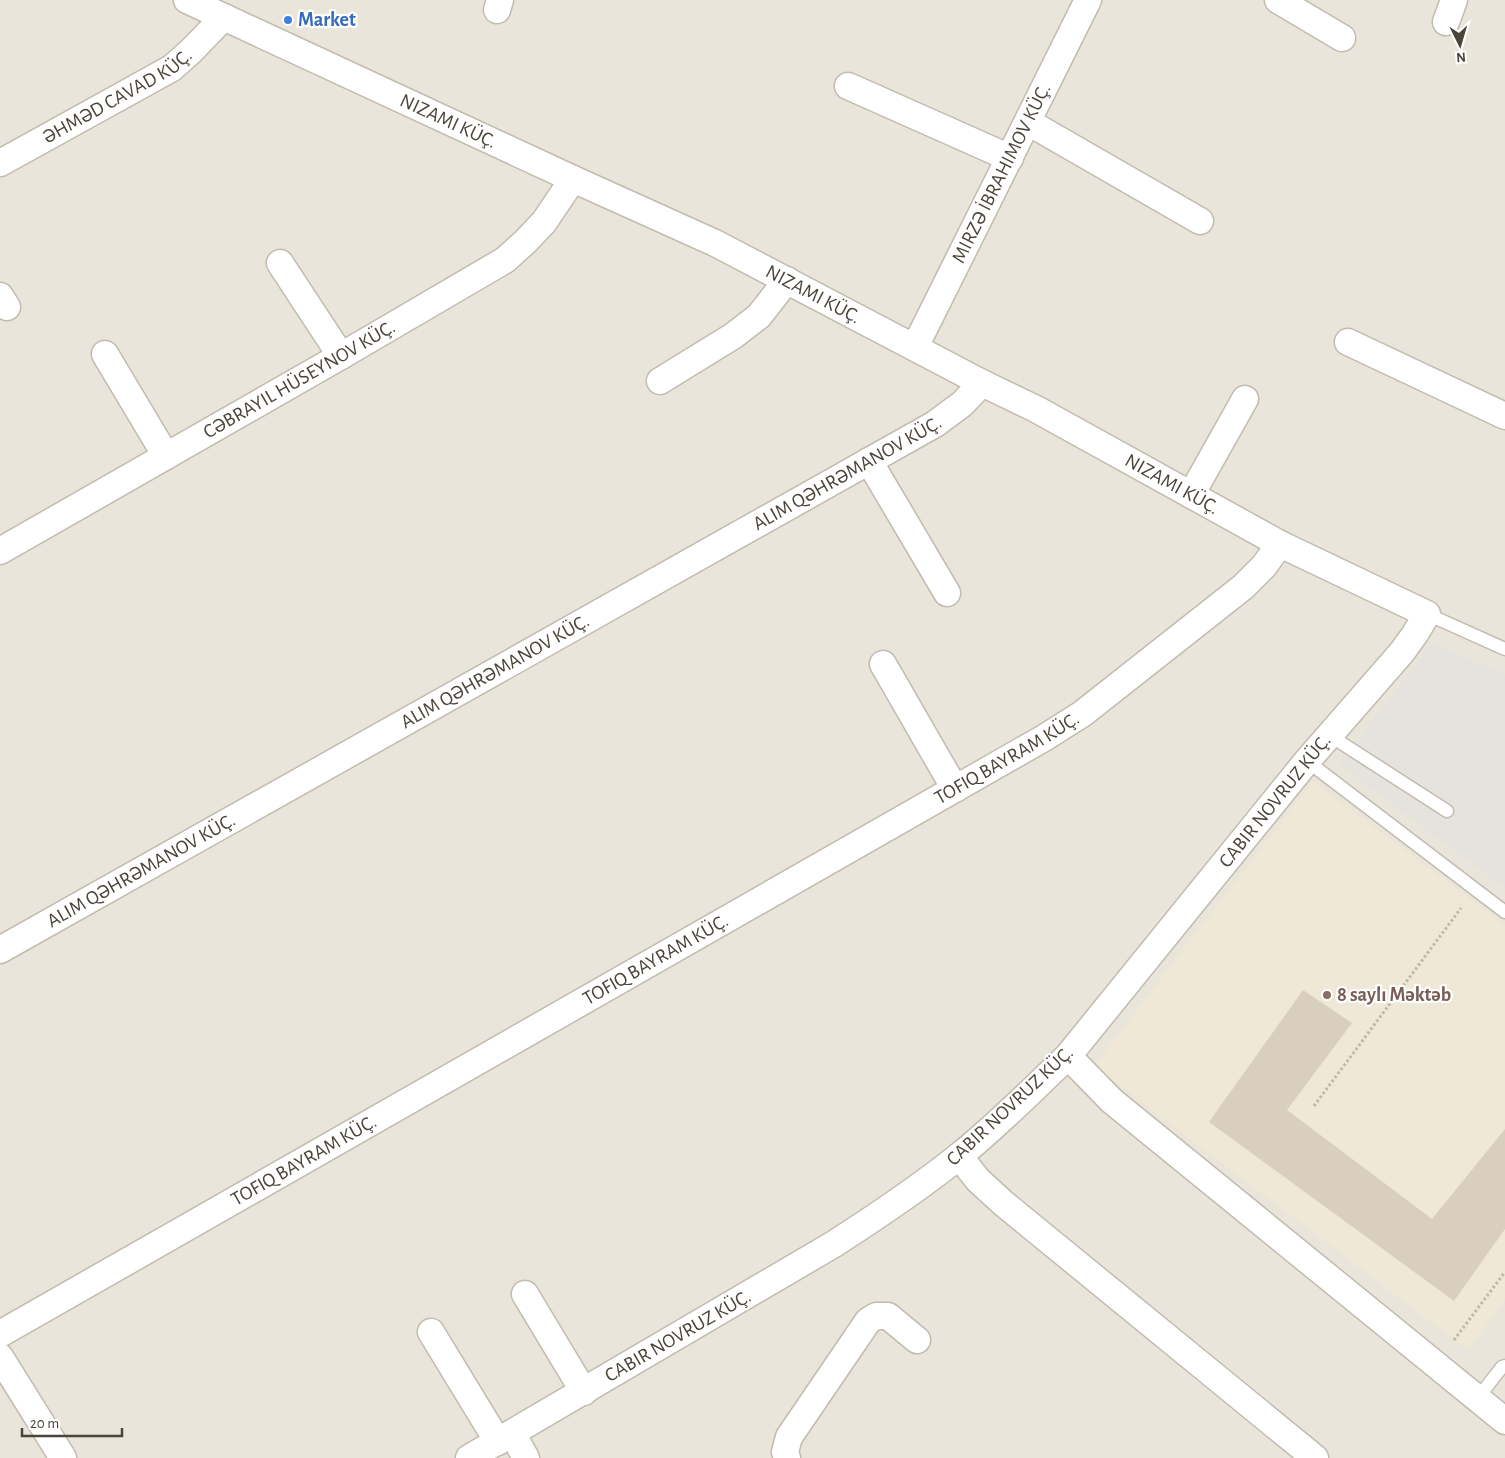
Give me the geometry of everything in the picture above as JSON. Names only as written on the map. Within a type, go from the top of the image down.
[{"type":"street","name":"NIZAMI KÜÇ.","points":[[187,0],[715,243],[1036,409],[1280,544],[1427,614]]},
{"type":"street","name":"MIRZƏ İBRAHIMOV KÜÇ.","points":[[915,347],[1088,0]]},
{"type":"street","points":[[1278,0],[1342,38]]},
{"type":"street","name":"ƏHMƏD CAVAD KÜÇ.","points":[[0,163],[166,72],[191,51],[224,17]]},
{"type":"street","points":[[848,86],[1010,158]]},
{"type":"street","points":[[1028,122],[1200,221]]},
{"type":"street","points":[[0,551],[505,260],[544,222],[573,179]]},
{"type":"street","points":[[280,263],[341,356]]},
{"type":"street","points":[[660,381],[733,336],[759,316],[787,280]]},
{"type":"street","points":[[1348,342],[1505,416]]},
{"type":"street","points":[[105,354],[166,456]]},
{"type":"street","name":"ALIM QƏHRƏMANOV KÜÇ.","points":[[0,950],[935,424],[962,404],[982,382]]},
{"type":"street","points":[[1191,495],[1245,399]]},
{"type":"street","points":[[869,461],[947,593]]},
{"type":"street","name":"TOFIQ BAYRAM KÜÇ.","points":[[0,1334],[1044,738],[1082,714],[1244,587],[1264,566],[1280,544]]},
{"type":"street","name":"CABIR NOVRUZ KÜÇ.","points":[[469,1458],[834,1244],[885,1211],[959,1156],[1029,1094],[1068,1056],[1307,761],[1402,652],[1416,634],[1427,614]]},
{"type":"street","points":[[883,664],[955,789]]},
{"type":"street","points":[[1068,1056],[1112,1102],[1505,1421]]},
{"type":"street","points":[[959,1156],[978,1180],[1003,1203],[1315,1458]]},
{"type":"street","points":[[525,1294],[584,1392]]},
{"type":"street","points":[[787,1458],[785,1452],[789,1437],[868,1321],[876,1316],[888,1316],[917,1340]]},
{"type":"street","points":[[431,1332],[505,1437],[526,1458]]},
{"type":"street","points":[[0,1357],[63,1458]]},
{"type":"lane","points":[[1427,614],[1505,649]]},
{"type":"lane","points":[[1329,735],[1447,811]]},
{"type":"lane","points":[[1307,761],[1505,912]]},
{"type":"lane","points":[[1477,1399],[1502,1367],[1505,1366]]},
{"type":"path","points":[[1314,1106],[1474,889]]},
{"type":"path","points":[[1436,1365],[1505,1272]]},
{"type":"shaded area","points":[[0,0],[1505,0],[1505,1458],[0,1458]]},
{"type":"shaded area","points":[[1432,644],[1505,675],[1505,888],[1339,764]]},
{"type":"shaded area","name":"8 saylı Məktəb","points":[[1313,781],[1505,925],[1505,1300],[1468,1350],[1094,1066]]},
{"type":"building","points":[[1303,990],[1352,1023],[1287,1110],[1432,1219],[1505,1129],[1505,1229],[1454,1301],[1209,1122]]},
{"type":"place","name":"Market","points":[[288,20]]},
{"type":"place","name":"8 saylı Məktəb","points":[[1327,995]]}]
